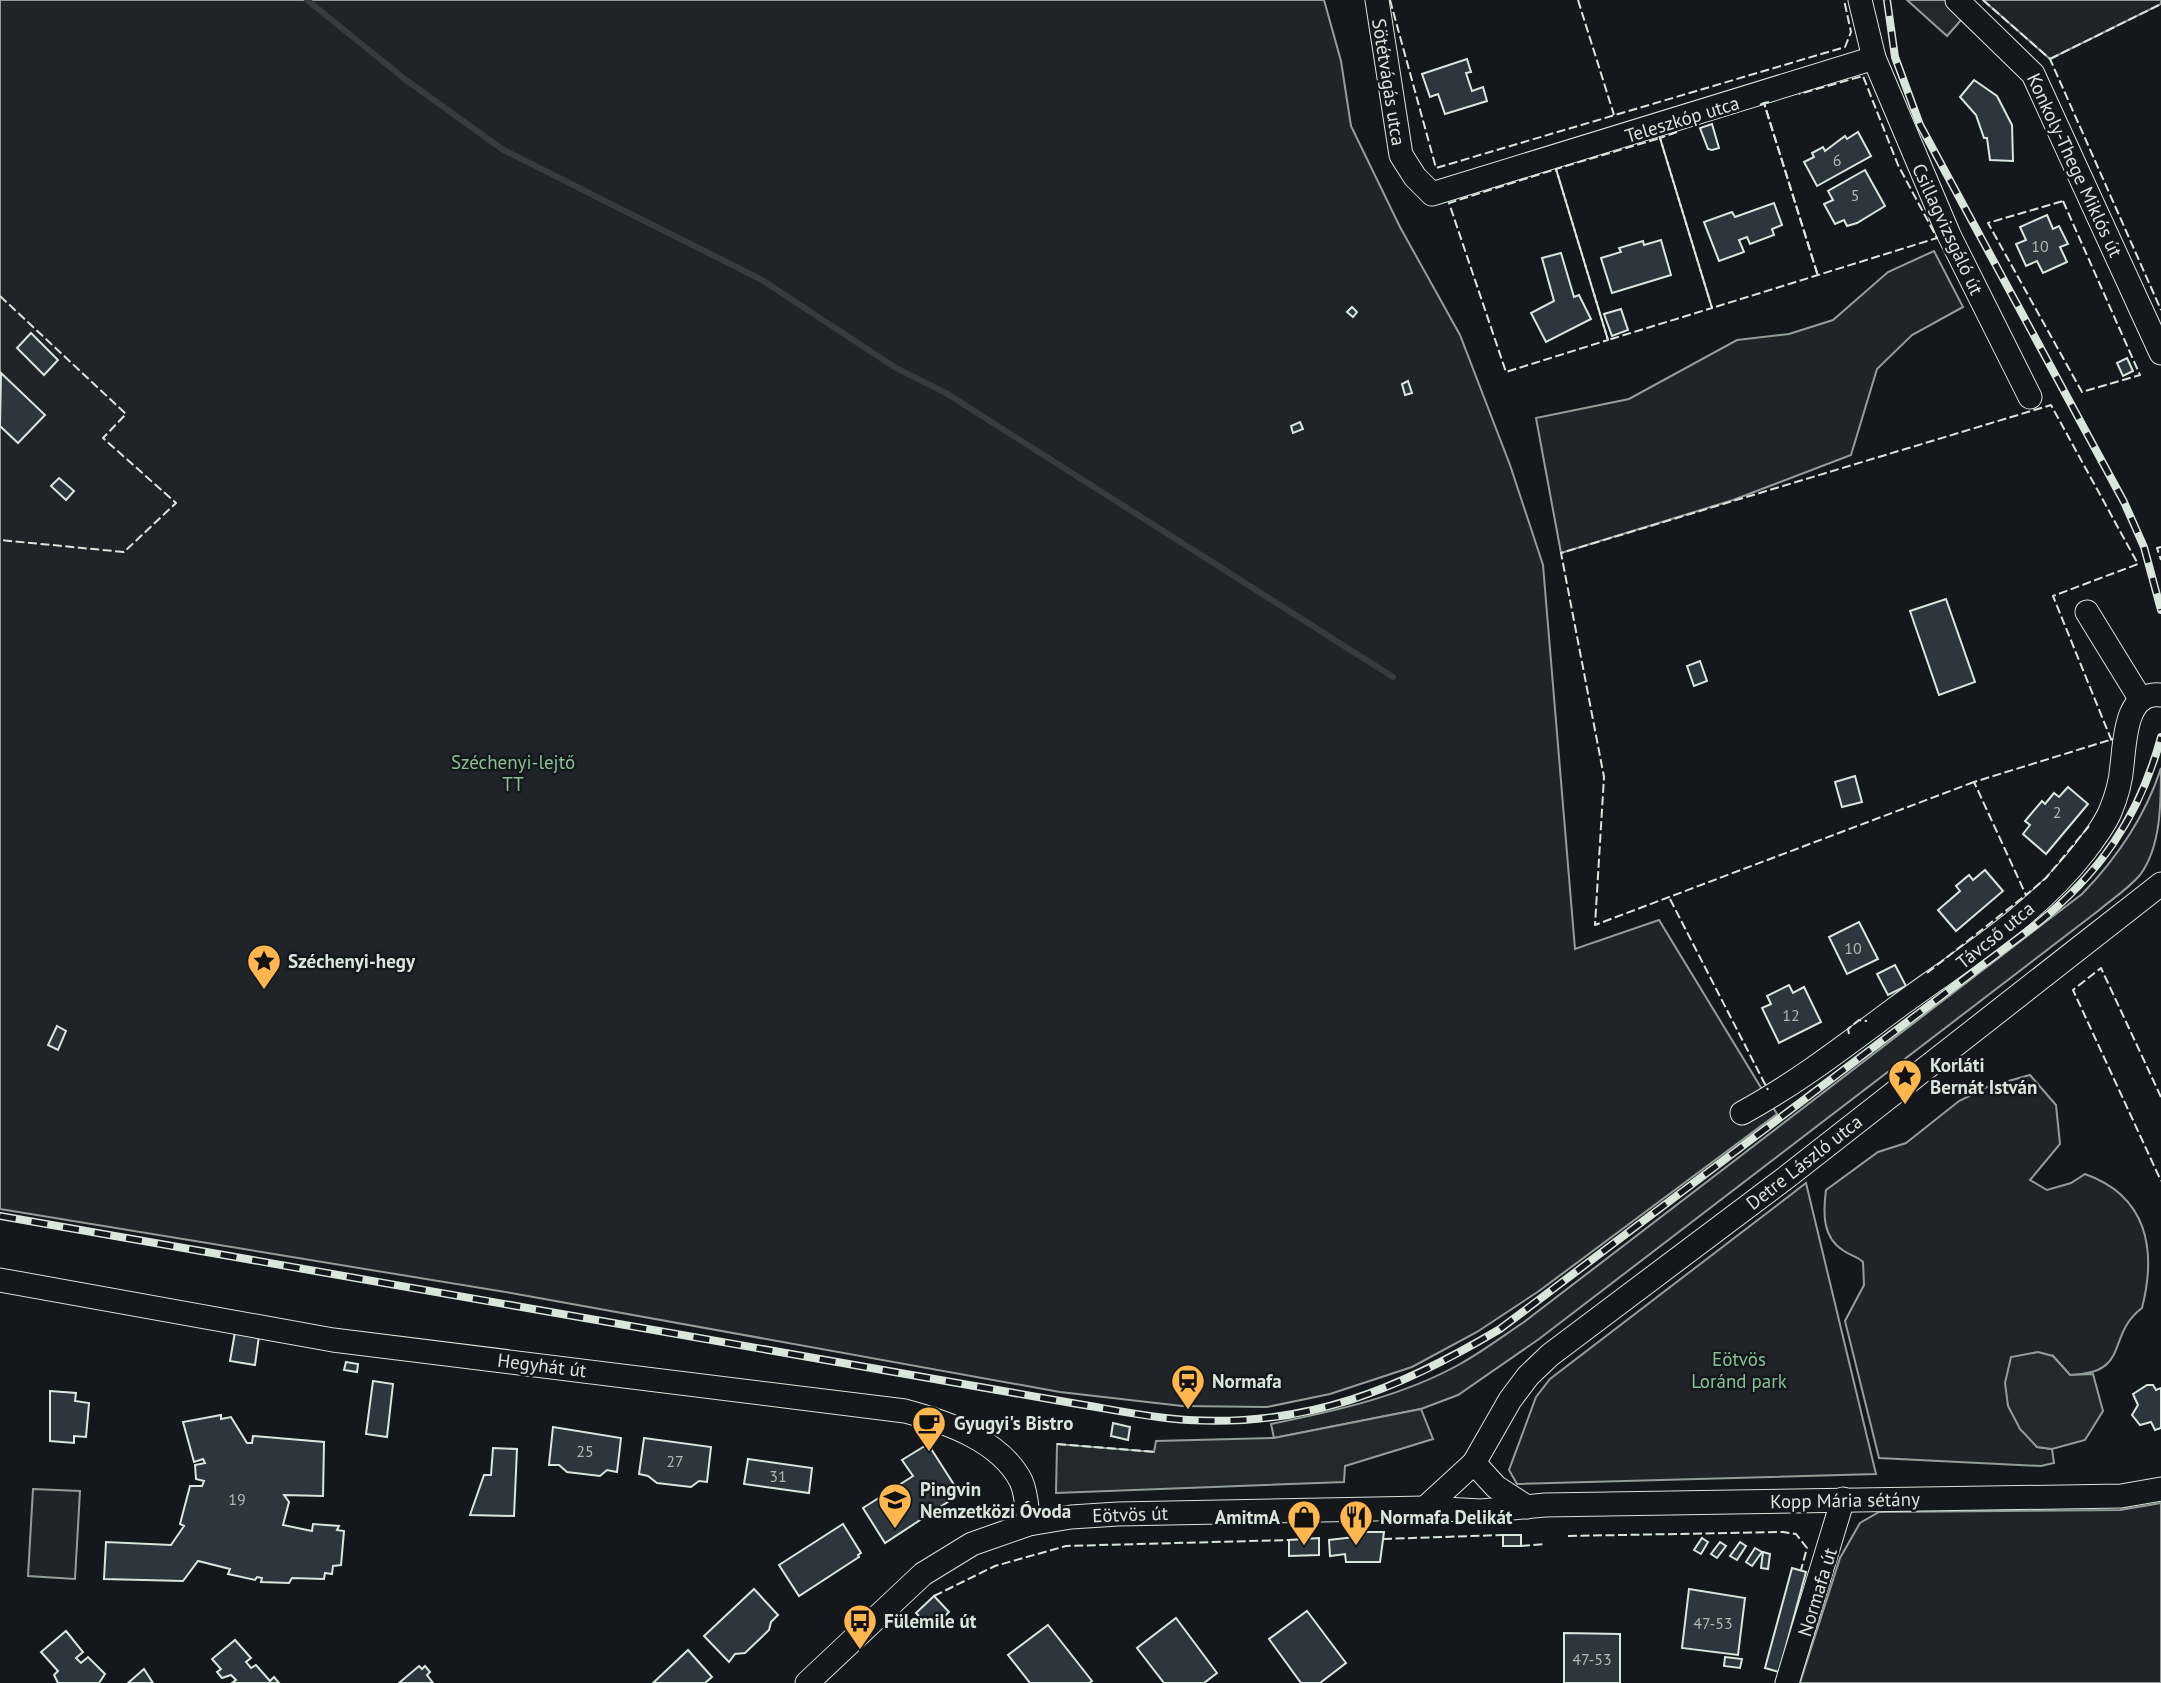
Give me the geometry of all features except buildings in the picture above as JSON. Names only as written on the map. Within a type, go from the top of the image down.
[{"type":"street","name":"Sötétvágás utca","points":[[1377,0],[1401,155],[1415,177],[1432,194]]},
{"type":"street","points":[[1860,0],[1874,58]]},
{"type":"street","name":"Konkoly-Thege Miklós út","points":[[1957,0],[2033,74],[2161,353]]},
{"type":"street","name":"Teleszkóp utca","points":[[1432,194],[1874,58]]},
{"type":"street","name":"Csillagvizsgáló út","points":[[1874,58],[1949,236],[2029,397]]},
{"type":"street","points":[[2087,612],[2151,698]]},
{"type":"street","name":"Távcső utca","points":[[1742,1113],[1782,1091],[1953,969],[2051,889],[2094,838],[2110,812],[2122,768],[2125,735],[2132,714],[2151,698]]},
{"type":"street","name":"Detre László utca","points":[[1475,1463],[1510,1400],[1528,1376],[1550,1355],[1819,1152],[2161,884]]},
{"type":"street","name":"Hegyhát út","points":[[0,1280],[333,1340],[905,1411],[955,1427],[996,1454],[1020,1480],[1029,1524]]},
{"type":"street","points":[[1425,1508],[1475,1463],[1502,1492],[1527,1507]]},
{"type":"street","name":"Kopp Mária sétány","points":[[1527,1507],[2121,1496],[2161,1489]]},
{"type":"street","name":"Normafa út","points":[[1787,1683],[1843,1500]]},
{"type":"street","name":"Eötvös út","points":[[807,1683],[923,1574],[972,1544],[1029,1524],[1072,1517],[1118,1514],[1425,1508],[1481,1511],[1527,1507]]},
{"type":"green space","name":"Széchenyi-lejtő TT","points":[[0,0],[1324,0],[1341,61],[1351,126],[1400,227],[1460,335],[1510,465],[1543,565],[1575,949],[1659,920],[1777,1114],[1539,1291],[1477,1332],[1412,1367],[1330,1394],[1267,1407],[1182,1406],[1060,1392],[511,1293],[0,1209]]},
{"type":"green space","points":[[1983,0],[2161,0],[2161,4],[2050,59]]},
{"type":"green space","points":[[1934,251],[1963,307],[1912,335],[1877,369],[1851,455],[1733,500],[1561,553],[1536,418],[1629,399],[1737,340],[1789,334],[1833,320],[1888,272]]},
{"type":"green space","points":[[2161,768],[2156,838],[2147,864],[2130,885],[1539,1339],[1458,1395],[1421,1409],[1274,1438],[1271,1424],[1344,1408],[1415,1385],[1468,1359],[1524,1322],[2082,894],[2129,836],[2147,803]]},
{"type":"green space","points":[[2030,1075],[2056,1105],[2060,1144],[2030,1180],[2047,1190],[2071,1183],[2085,1174],[2106,1184],[2122,1196],[2134,1211],[2147,1245],[2148,1265],[2142,1308],[2131,1319],[2110,1360],[2102,1368],[2089,1373],[2070,1375],[2053,1356],[2037,1447],[2052,1449],[2054,1463],[2041,1466],[1879,1458],[1845,1321],[1864,1285],[1863,1262],[1837,1246],[1831,1239],[1824,1207],[1826,1190],[1878,1152],[1906,1143],[1959,1101],[1987,1087]]},
{"type":"green space","name":"Eötvös Loránd park","points":[[1806,1183],[1876,1474],[1517,1484],[1509,1470],[1536,1397],[1550,1379]]},
{"type":"green space","points":[[33,1489],[80,1491],[75,1579],[28,1576]]},
{"type":"green space","points":[[2161,1503],[2161,1683],[1800,1683],[1840,1558],[1860,1523],[1879,1512],[2120,1510]]},
{"type":"shaded area","points":[[1907,0],[1957,0],[1969,11],[1947,36]]},
{"type":"shaded area","points":[[2038,1352],[2053,1356],[2070,1375],[2093,1374],[2103,1411],[2085,1440],[2052,1449],[2037,1447],[2020,1429],[2008,1406],[2005,1383],[2011,1357]]},
{"type":"shaded area","points":[[1421,1409],[1433,1439],[1345,1466],[1344,1482],[1056,1493],[1057,1444],[1154,1452],[1156,1441],[1274,1438]]},
{"type":"waterway","points":[[307,0],[406,80],[502,149],[762,280],[896,368],[946,393],[1393,677]]},
{"type":"railway","points":[[1887,0],[1895,57],[1920,125],[2124,502],[2144,547],[2161,610]]},
{"type":"railway","points":[[0,1216],[1145,1415],[1232,1421],[1313,1410],[1351,1400],[1426,1370],[1500,1329],[2033,927],[2078,887],[2114,843],[2141,794],[2161,737]]},
{"type":"fence","points":[[1390,0],[1436,168],[1845,47],[1851,32],[1844,0]]},
{"type":"fence","points":[[1578,0],[1614,115]]},
{"type":"fence","points":[[1983,0],[2050,59],[2161,310]]},
{"type":"fence","points":[[2050,59],[2161,4]]},
{"type":"fence","points":[[1677,132],[1660,138],[1712,308],[1937,238],[1898,165],[1863,76],[1799,94]]},
{"type":"fence","points":[[1769,102],[1764,103],[1818,276]]},
{"type":"fence","points":[[1760,105],[1764,103],[1818,276]]},
{"type":"fence","points":[[1660,138],[1712,308],[1608,340],[1556,169],[1660,138]]},
{"type":"fence","points":[[1556,169],[1608,340],[1506,372],[1449,203],[1556,169]]},
{"type":"fence","points":[[2063,201],[2140,375],[2082,392],[1988,223],[2063,201]]},
{"type":"fence","points":[[0,296],[126,414],[103,438],[176,503],[124,552],[0,540]]},
{"type":"fence","points":[[1974,782],[1595,925],[1604,777],[1561,553],[2051,405],[2138,564],[2053,596],[2113,744]]},
{"type":"fence","points":[[2161,547],[2157,548],[2161,560]]},
{"type":"fence","points":[[2089,826],[2046,878],[2026,895],[1974,782],[2113,739]]},
{"type":"fence","points":[[1927,973],[2026,895]]},
{"type":"fence","points":[[1670,899],[1768,1090]]},
{"type":"fence","points":[[2161,1097],[2101,968],[2073,990],[2161,1181]]},
{"type":"fence","points":[[1849,1034],[1848,1029],[1859,1020],[1867,1021]]},
{"type":"fence","points":[[1057,1444],[1155,1452]]},
{"type":"fence","points":[[1568,1536],[1783,1532],[1796,1534],[1807,1548],[1801,1570]]},
{"type":"fence","points":[[1383,1539],[1503,1535]]},
{"type":"fence","points":[[934,1596],[995,1566],[1066,1546],[1289,1540]]},
{"type":"fence","points":[[1521,1546],[1545,1544]]},
{"type":"place","name":"Széchenyi-hegy","points":[[264,991]]},
{"type":"place","name":"Korláti Bernát István","points":[[1905,1106]]},
{"type":"place","name":"Normafa","points":[[1188,1411]]},
{"type":"place","name":"Gyugyi's Bistro","points":[[929,1453]]},
{"type":"place","name":"Pingvin Nemzetközi Óvoda","points":[[895,1530]]},
{"type":"place","name":"AmitmA","points":[[1304,1547]]},
{"type":"place","name":"Normafa Delikát","points":[[1356,1547]]},
{"type":"place","name":"Fülemile út","points":[[860,1651]]}]
